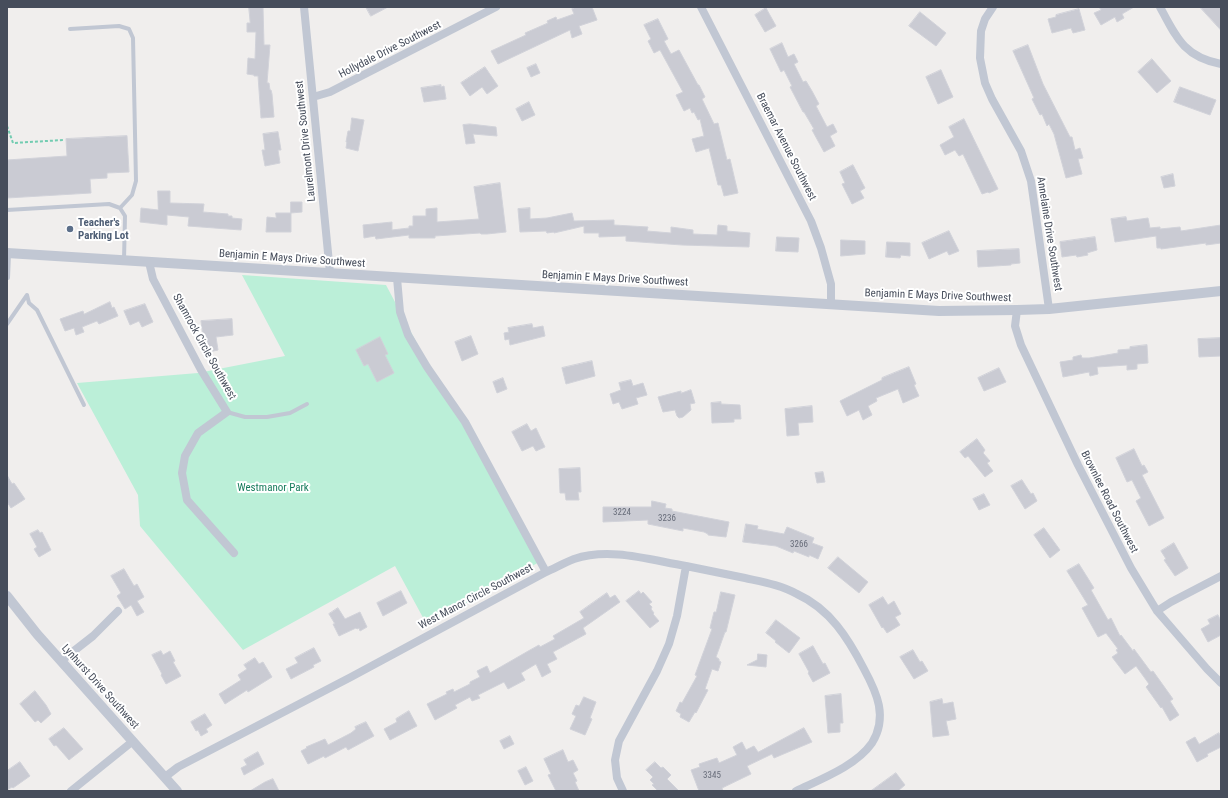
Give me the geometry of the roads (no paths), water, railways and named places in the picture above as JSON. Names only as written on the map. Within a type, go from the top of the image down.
[{"type":"street","name":"Laurelmont Drive Southwest","points":[[304,7],[330,274]]},
{"type":"street","name":"Hollydale Drive Southwest","points":[[313,97],[330,92],[496,7]]},
{"type":"street","name":"Braemar Avenue Southwest","points":[[701,7],[811,220],[831,284],[831,304]]},
{"type":"street","name":"Annelaine Drive Southwest","points":[[993,7],[985,19],[981,31],[980,58],[985,83],[992,99],[1021,151],[1032,181],[1049,309]]},
{"type":"street","points":[[1160,7],[1178,40],[1192,54],[1209,62],[1221,64]]},
{"type":"street","name":"Benjamin E Mays Drive Southwest","points":[[8,253],[330,274],[939,310],[1049,309],[1221,291]]},
{"type":"street","name":"Shamrock Circle Southwest","points":[[149,262],[154,278],[201,370],[227,412],[198,433],[185,456],[182,473],[187,500],[234,553]]},
{"type":"street","name":"West Manor Circle Southwest","points":[[165,777],[178,767],[351,677],[546,572],[465,422],[427,367],[408,335],[400,312],[397,278]]},
{"type":"street","name":"Brownlee Road Southwest","points":[[1017,310],[1015,326],[1021,345],[1078,465],[1131,568],[1157,612],[1221,683]]},
{"type":"street","points":[[546,572],[574,559],[602,554],[623,555],[686,566],[777,585],[798,594],[819,607],[837,624],[853,646],[876,691],[879,701],[880,714],[878,729],[872,742],[863,754],[854,762],[796,791]]},
{"type":"street","points":[[623,791],[618,778],[615,760],[619,741],[657,671],[668,644],[677,616],[686,566]]},
{"type":"street","points":[[1157,612],[1170,602],[1221,576]]},
{"type":"street","name":"Lynhurst Drive Southwest","points":[[7,596],[37,634],[177,791]]},
{"type":"street","points":[[61,661],[92,636],[118,611]]},
{"type":"street","points":[[72,791],[132,741]]},
{"type":"lane","points":[[70,29],[119,26],[129,29],[133,38],[136,181],[132,195],[120,208]]},
{"type":"lane","points":[[7,210],[109,204],[120,208],[125,216],[124,261]]},
{"type":"lane","points":[[113,233],[125,236]]},
{"type":"lane","points":[[8,253],[8,278]]},
{"type":"lane","points":[[7,324],[27,295],[29,303],[37,310],[84,405]]},
{"type":"lane","points":[[227,412],[245,417],[267,417],[290,413],[307,404]]},
{"type":"place","name":"Teacher's Parking Lot","points":[[70,229]]},
{"type":"park label","name":"Westmanor Park","points":[[273,488]]}]
